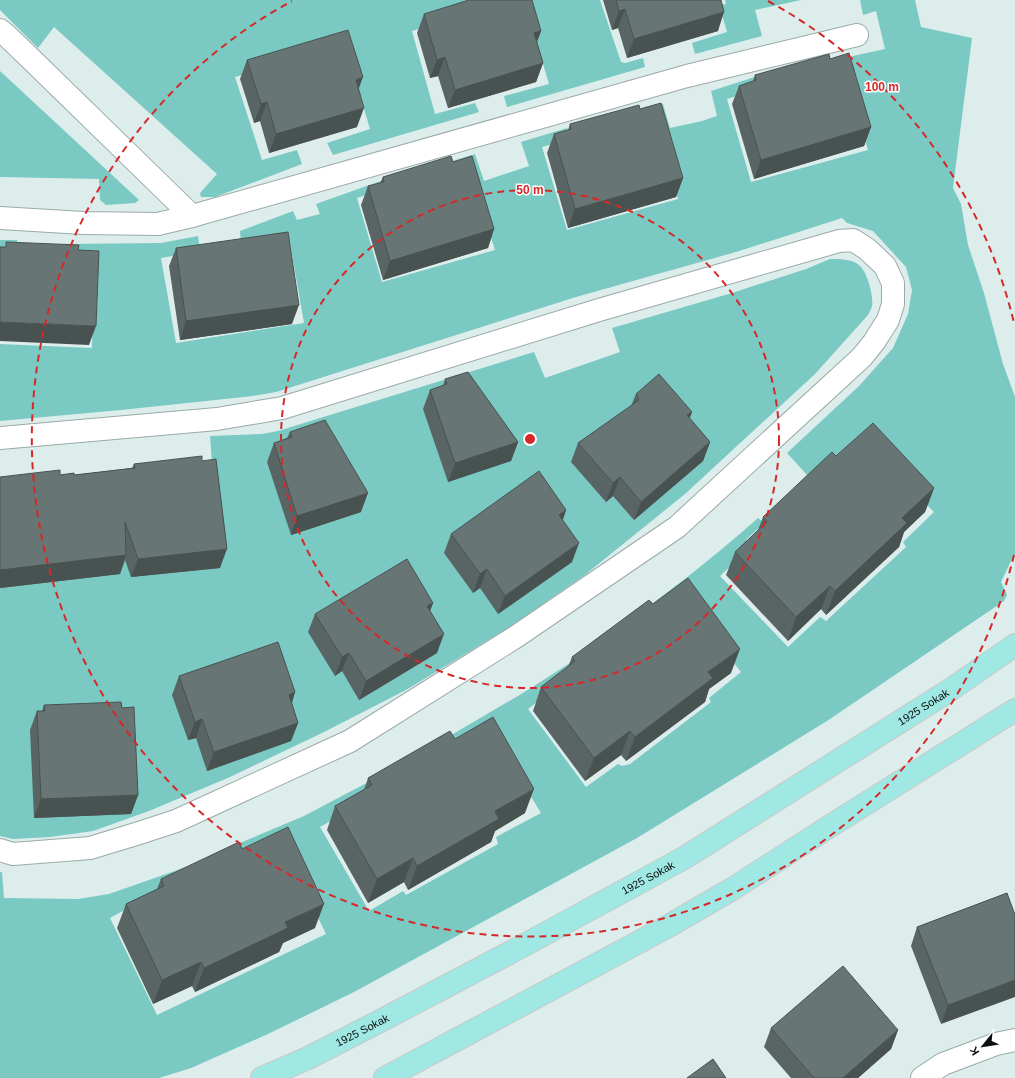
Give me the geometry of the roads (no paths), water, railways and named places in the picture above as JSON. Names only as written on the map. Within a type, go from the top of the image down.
[{"type":"main road","name":"1925 Sokak","points":[[262,1078],[308,1058],[386,1018],[524,946],[684,858],[947,692],[1015,645]]},
{"type":"main road","points":[[385,1078],[658,932],[734,888],[1015,710]]},
{"type":"street","points":[[0,30],[192,216]]},
{"type":"street","points":[[0,218],[83,223],[158,224],[192,216],[687,76],[857,35]]},
{"type":"street","points":[[0,438],[217,419],[282,408],[599,310],[839,241],[852,240],[867,249],[885,266],[893,283],[893,304],[888,320],[874,342],[856,362],[677,527],[517,636],[350,741],[176,822],[90,848],[12,854],[0,850]]},
{"type":"street","points":[[922,1078],[943,1064],[996,1044],[1015,1040]]}]
